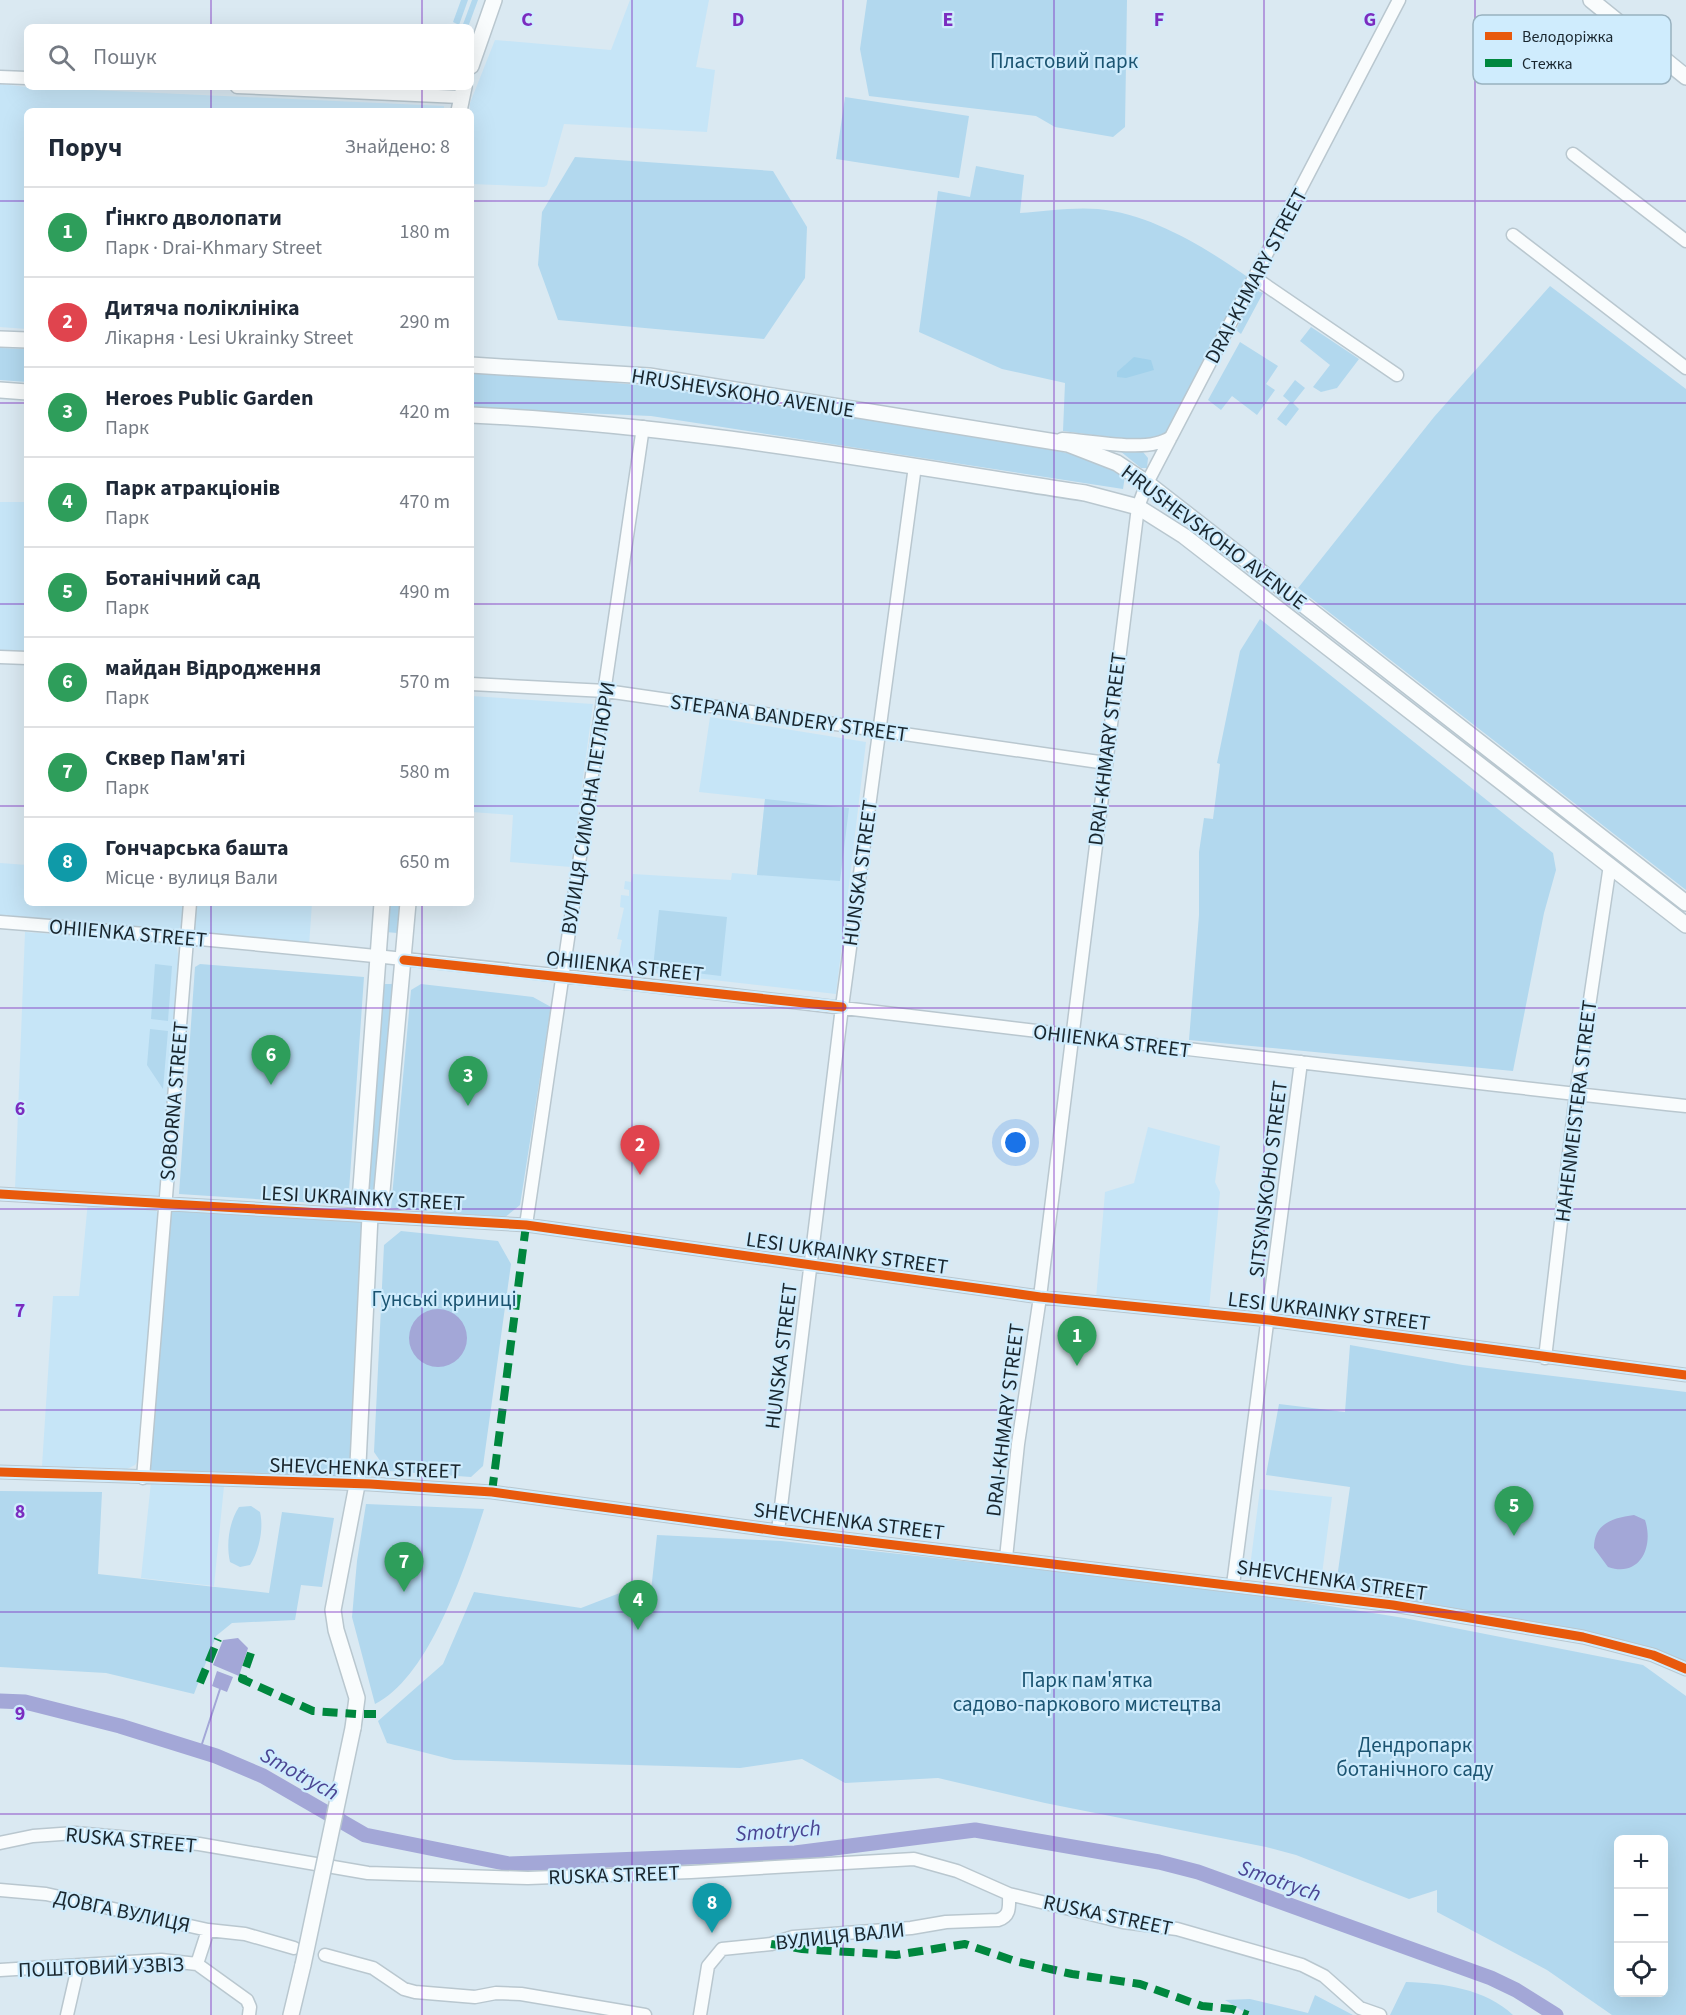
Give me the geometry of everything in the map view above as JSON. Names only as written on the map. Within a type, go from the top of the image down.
[{"type":"main road","points":[[474,57],[494,0]]},
{"type":"main road","points":[[1591,0],[1610,15]]},
{"type":"main road","points":[[1671,65],[1686,77]]},
{"type":"main road","points":[[0,339],[24,340]]},
{"type":"main road","name":"HRUSHEVSKOHO AVENUE","points":[[474,365],[649,376],[1068,444],[1096,453],[1147,483],[1686,903]]},
{"type":"main road","points":[[0,390],[24,392]]},
{"type":"main road","name":"HRUSHEVSKOHO AVENUE","points":[[474,415],[643,427],[1085,493],[1138,507],[1184,536],[1686,925]]},
{"type":"main road","points":[[370,1216],[360,1201],[376,957],[382,906]]},
{"type":"main road","points":[[291,2015],[353,1728],[357,1698],[336,1630],[333,1610],[357,1485],[370,1216],[381,1202],[408,906]]},
{"type":"street","name":"DRAI-KHMARY STREET","points":[[1006,1558],[1018,1444],[1040,1297],[1138,507],[1147,483],[1400,0]]},
{"type":"street","points":[[0,76],[24,78]]},
{"type":"street","points":[[298,90],[461,98]]},
{"type":"street","points":[[1573,154],[1686,241]]},
{"type":"street","points":[[1513,235],[1684,362]]},
{"type":"street","points":[[1255,278],[1397,375]]},
{"type":"street","name":"ВУЛИЦЯ СИМОНА ПЕТЛЮРИ","points":[[526,1225],[643,427]]},
{"type":"street","points":[[1024,437],[1147,446],[1163,442],[1172,436]]},
{"type":"street","name":"HUNSKA STREET","points":[[778,1531],[842,1007],[915,466]]},
{"type":"street","points":[[0,657],[24,658]]},
{"type":"street","name":"STEPANA BANDERY STREET","points":[[474,684],[606,691],[1106,763]]},
{"type":"street","name":"HAHENMEISTERA STREET","points":[[1545,1358],[1576,1094],[1610,865]]},
{"type":"street","name":"SOBORNA STREET","points":[[143,1478],[190,906]]},
{"type":"street","name":"OHIIENKA STREET","points":[[0,922],[188,938],[842,1007],[1073,1037],[1686,1106]]},
{"type":"street","name":"SITSYNSKOHO STREET","points":[[1233,1585],[1301,1062]]},
{"type":"street","name":"LESI UKRAINKY STREET","points":[[0,1194],[526,1225],[810,1267],[1040,1297],[1269,1320],[1686,1376]]},
{"type":"street","name":"SHEVCHENKA STREET","points":[[0,1472],[492,1492],[778,1531],[1392,1605],[1583,1637],[1653,1655],[1686,1669]]},
{"type":"street","name":"RUSKA STREET","points":[[0,1843],[51,1834],[84,1834],[199,1844],[352,1872],[528,1878],[691,1872],[914,1859],[957,1871],[1009,1894],[1123,1922],[1177,1929],[1302,1965],[1324,1976],[1360,2008],[1380,2015]]},
{"type":"street","name":"ДОВГА ВУЛИЦЯ","points":[[0,1890],[46,1894],[208,1930],[197,1964]]},
{"type":"street","name":"ВУЛИЦЯ ВАЛИ","points":[[700,2015],[708,1966],[722,1949],[771,1944],[793,1937],[911,1928],[946,1922],[998,1920],[1005,1918],[1008,1912],[1009,1894]]},
{"type":"street","points":[[208,1930],[245,1934],[294,1947]]},
{"type":"street","points":[[325,1955],[364,1964],[404,1989],[423,1994],[475,1997],[510,1993],[603,2011],[645,2015]]},
{"type":"street","name":"ПОШТОВИЙ УЗВІЗ","points":[[0,1970],[161,1960],[197,1964],[247,2000],[250,2007],[249,2015]]},
{"type":"street","points":[[67,2015],[78,1966]]},
{"type":"shaded area","points":[[630,0],[709,0],[696,67],[715,70],[707,132],[564,124],[547,185],[544,187],[474,184],[474,108],[470,108],[470,103],[495,40],[611,50]]},
{"type":"shaded area","points":[[0,84],[24,87],[24,90],[93,90],[444,106],[444,108],[24,108],[24,329],[0,327]]},
{"type":"shaded area","points":[[1134,357],[1151,360],[1154,370],[1126,378],[1117,377],[1117,372]]},
{"type":"shaded area","points":[[0,502],[24,502],[24,655],[0,653]]},
{"type":"shaded area","points":[[474,696],[593,704],[571,867],[510,862],[513,815],[474,812]]},
{"type":"shaded area","points":[[710,717],[866,742],[836,994],[616,969],[622,940],[617,939],[624,908],[620,907],[621,895],[629,896],[629,890],[624,889],[625,881],[631,882],[633,874],[731,880],[732,873],[757,875],[765,799],[699,792]]},
{"type":"shaded area","points":[[0,863],[24,865],[24,906],[185,906],[183,925],[177,930],[0,915]]},
{"type":"shaded area","points":[[195,906],[312,906],[309,946],[198,935],[193,929]]},
{"type":"shaded area","points":[[25,932],[168,942],[177,948],[179,960],[169,1108],[160,1191],[157,1197],[15,1189]]},
{"type":"shaded area","points":[[1148,1127],[1220,1146],[1215,1182],[1220,1192],[1209,1309],[1096,1299],[1105,1192],[1134,1183]]},
{"type":"shaded area","points":[[88,1201],[154,1206],[160,1219],[139,1459],[135,1465],[127,1469],[42,1466],[53,1296],[79,1296]]},
{"type":"shaded area","points":[[438,1309],[449,1311],[462,1322],[467,1338],[465,1349],[454,1362],[438,1367],[427,1365],[414,1354],[409,1338],[411,1327],[422,1314]]},
{"type":"shaded area","points":[[151,1482],[224,1486],[214,1586],[141,1578]]},
{"type":"shaded area","points":[[1260,1489],[1332,1497],[1321,1582],[1249,1575]]},
{"type":"shaded area","points":[[1634,1515],[1645,1520],[1647,1530],[1648,1540],[1642,1558],[1629,1568],[1608,1567],[1594,1548],[1597,1533],[1601,1527],[1612,1520]]},
{"type":"shaded area","points":[[238,1638],[248,1648],[239,1676],[213,1665],[223,1640]]},
{"type":"shaded area","points":[[217,1671],[233,1677],[227,1692],[212,1686]]},
{"type":"green space","points":[[461,0],[468,0],[459,24],[453,22]]},
{"type":"green space","points":[[472,0],[478,0],[469,24],[463,24]]},
{"type":"green space","name":"Пластовий парк","points":[[867,0],[1127,0],[1125,127],[1113,137],[1055,127],[1036,116],[869,96],[860,49]]},
{"type":"green space","points":[[845,97],[969,116],[959,178],[836,159]]},
{"type":"green space","points":[[575,157],[773,171],[807,227],[805,278],[764,339],[558,320],[538,265],[542,212]]},
{"type":"green space","points":[[976,166],[1024,175],[1020,213],[1088,209],[1118,212],[1178,234],[1249,278],[1164,436],[1147,442],[1063,431],[1065,383],[1002,369],[919,332],[938,191],[970,197]]},
{"type":"green space","points":[[1550,286],[1686,389],[1686,890],[1298,588],[1434,417]]},
{"type":"green space","points":[[1258,291],[1263,293],[1241,334],[1236,330],[1253,293]]},
{"type":"green space","points":[[1311,327],[1359,359],[1337,388],[1321,392],[1313,387],[1330,365],[1300,341]]},
{"type":"green space","points":[[1240,342],[1278,366],[1266,384],[1275,390],[1257,415],[1232,396],[1221,410],[1208,400]]},
{"type":"green space","points":[[0,348],[24,349],[24,382],[0,380]]},
{"type":"green space","points":[[474,370],[650,386],[1017,442],[1099,463],[1125,476],[1123,489],[651,416],[474,408]]},
{"type":"green space","points":[[1295,380],[1305,388],[1293,403],[1299,409],[1286,426],[1277,419],[1290,402],[1283,396]]},
{"type":"green space","points":[[1120,451],[1143,452],[1148,458],[1147,468],[1141,468]]},
{"type":"green space","points":[[1260,619],[1553,853],[1556,870],[1544,913],[1513,1071],[1189,1040],[1199,915],[1199,852],[1204,818],[1213,819],[1220,764],[1217,763],[1240,651]]},
{"type":"green space","points":[[765,799],[849,808],[840,881],[757,875]]},
{"type":"green space","points":[[388,906],[400,906],[398,933],[385,932]]},
{"type":"green space","points":[[659,910],[727,917],[721,976],[653,968]]},
{"type":"green space","points":[[155,964],[172,966],[168,1021],[151,1019]]},
{"type":"green space","points":[[200,964],[364,977],[348,1205],[179,1194],[195,967]]},
{"type":"green space","points":[[379,984],[396,984],[376,1198],[366,1197]]},
{"type":"green space","points":[[421,984],[533,997],[551,1007],[520,1205],[504,1218],[391,1208],[411,990]]},
{"type":"green space","points":[[150,1029],[168,1031],[163,1089],[147,1065]]},
{"type":"green space","points":[[166,1204],[370,1216],[357,1485],[143,1478]]},
{"type":"green space","name":"Гунські криниці","points":[[401,1231],[498,1241],[511,1264],[483,1466],[471,1477],[387,1471],[374,1452],[384,1245]]},
{"type":"green space","points":[[1350,1345],[1463,1365],[1686,1392],[1686,1662],[1638,1644],[1613,1638],[1466,1612],[1336,1585],[1350,1487],[1266,1475],[1279,1404],[1345,1412]]},
{"type":"green space","points":[[0,1491],[102,1492],[98,1574],[269,1593],[282,1512],[334,1518],[322,1587],[301,1585],[295,1620],[232,1623],[216,1636],[194,1694],[106,1673],[0,1667]]},
{"type":"green space","points":[[366,1504],[484,1509],[456,1588],[429,1645],[413,1670],[395,1690],[375,1704],[352,1617],[357,1561]]},
{"type":"green space","points":[[251,1506],[260,1512],[260,1540],[250,1565],[240,1567],[230,1562],[229,1533],[239,1507]]},
{"type":"green space","points":[[657,1535],[781,1541],[1236,1591],[1404,1618],[1643,1665],[1686,1696],[1686,2015],[1612,2015],[1547,1970],[1437,1912],[1437,1890],[1409,1899],[1296,1855],[1266,1847],[1045,1803],[938,1778],[845,1783],[802,1759],[740,1768],[454,1760],[387,1743],[378,1721],[443,1664],[474,1592],[581,1608],[625,1591],[651,1591]]},
{"type":"green space","points":[[1406,1982],[1449,1986],[1477,1993],[1502,2006],[1513,2015],[1390,2015]]},
{"type":"green space","points":[[1315,1995],[1353,2015],[1249,2015],[1225,2000],[1250,1999],[1308,2013]]},
{"type":"waterway","points":[[200,1750],[220,1689]]},
{"type":"waterway","name":"Smotrych","points":[[0,1701],[25,1702],[120,1726],[216,1756],[263,1776],[365,1835],[509,1864],[795,1853],[975,1830],[1159,1862],[1198,1872],[1491,1978],[1516,1990],[1556,2015]]},
{"type":"marked path","points":[[492,1492],[526,1225]]},
{"type":"marked path","points":[[200,1683],[218,1639]]},
{"type":"marked path","points":[[251,1653],[242,1679],[313,1711],[356,1714]]},
{"type":"marked path","points":[[364,1714],[376,1714]]},
{"type":"marked path","points":[[771,1944],[802,1949],[896,1955],[965,1944],[1015,1961],[1072,1974],[1140,1984],[1202,2006],[1232,2009],[1248,2015]]},
{"type":"cycle path","points":[[404,960],[842,1007]]},
{"type":"cycle path","points":[[0,1194],[526,1225],[1040,1297],[1269,1320],[1686,1375]]},
{"type":"cycle path","points":[[0,1472],[370,1484],[492,1492],[778,1531],[1393,1605],[1583,1637],[1653,1655],[1686,1669]]},
{"type":"place","name":"майдан Відродження","points":[[271,1085]]},
{"type":"place","name":"Heroes Public Garden","points":[[468,1106]]},
{"type":"place","name":"Дитяча поліклініка","points":[[640,1175]]},
{"type":"place","name":"Ґінкго дволопати","points":[[1077,1366]]},
{"type":"place","name":"Ботанічний сад","points":[[1514,1536]]},
{"type":"place","name":"Сквер Пам'яті","points":[[404,1592]]},
{"type":"place","name":"Парк атракціонів","points":[[638,1630]]},
{"type":"place","name":"Гончарська башта","points":[[712,1933]]},
{"type":"park label","name":"Парк пам'ятка садово-паркового мистецтва","points":[[1087,1692]]},
{"type":"park label","name":"Дендропарк ботанічного саду","points":[[1415,1757]]}]
